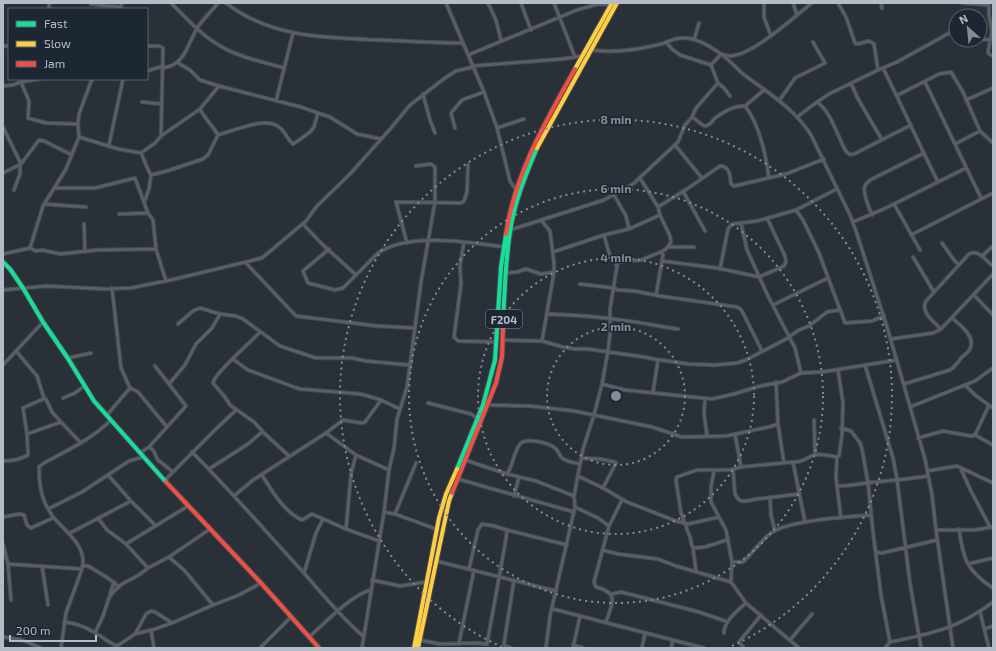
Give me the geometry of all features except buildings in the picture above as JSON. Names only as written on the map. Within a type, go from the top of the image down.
[{"type":"main road","name":"F204","points":[[418,648],[423,619],[431,593],[436,560],[449,501],[488,405],[496,383],[502,357],[504,340],[505,273],[510,230],[519,197],[529,167],[539,144],[617,3]]},
{"type":"main road","name":"F204","points":[[414,648],[436,529],[446,494],[488,392],[496,360],[501,268],[507,227],[517,190],[524,168],[538,138],[612,4]]},
{"type":"main road","points":[[3,262],[10,269],[23,288],[94,401],[319,648]]},
{"type":"street","points":[[91,4],[120,8],[122,3]]},
{"type":"street","points":[[171,3],[196,29],[223,48],[243,56],[284,68]]},
{"type":"street","points":[[148,71],[169,67],[178,63],[188,47],[196,29],[218,3]]},
{"type":"street","points":[[226,3],[242,15],[262,24],[293,33],[342,39],[463,43]]},
{"type":"street","points":[[446,3],[484,92],[497,128],[510,181],[517,190]]},
{"type":"street","points":[[488,3],[496,20],[501,40]]},
{"type":"street","points":[[521,3],[531,30]]},
{"type":"street","points":[[554,3],[575,57]]},
{"type":"street","points":[[764,3],[764,17],[771,36]]},
{"type":"street","points":[[794,3],[797,15]]},
{"type":"street","points":[[721,54],[730,56],[737,54],[771,36],[812,3]]},
{"type":"street","points":[[838,3],[846,16],[856,43],[858,44],[869,41],[874,44],[878,70]]},
{"type":"street","points":[[881,3],[882,8]]},
{"type":"street","points":[[962,3],[989,4],[988,15],[992,24],[988,52],[993,56]]},
{"type":"street","points":[[468,55],[501,40],[559,19],[577,10],[598,4],[612,4]]},
{"type":"street","points":[[694,40],[699,23]]},
{"type":"street","points":[[276,101],[293,33]]},
{"type":"street","points":[[797,117],[817,102],[851,83],[897,62],[948,34]]},
{"type":"street","points":[[591,50],[606,52],[621,51],[664,44],[666,42],[683,38],[694,40],[721,54],[779,101],[797,117],[811,135],[824,159],[852,222],[884,316],[904,384],[928,471],[953,648]]},
{"type":"street","points":[[666,42],[680,55],[711,65]]},
{"type":"street","points":[[779,101],[795,78],[814,68],[824,65],[825,63],[814,42]]},
{"type":"street","points":[[148,46],[163,48],[164,83],[161,136]]},
{"type":"street","points":[[711,65],[721,54]]},
{"type":"street","points":[[3,290],[47,286],[64,288],[137,287],[262,258],[303,224],[328,194],[350,174],[407,109],[423,94],[456,71],[473,66],[582,56]]},
{"type":"street","points":[[178,63],[190,70],[200,80],[301,107],[330,117],[357,134],[381,139]]},
{"type":"street","points":[[711,65],[718,83],[730,96]]},
{"type":"street","points":[[884,68],[938,182]]},
{"type":"street","points":[[898,95],[939,74],[951,72],[959,84],[980,131],[993,144]]},
{"type":"street","points":[[3,86],[33,80]]},
{"type":"street","points":[[30,248],[44,204],[66,169],[79,137],[78,124],[82,104],[92,80]]},
{"type":"street","points":[[109,145],[123,80]]},
{"type":"street","points":[[21,82],[29,101],[28,118],[46,123],[78,124]]},
{"type":"street","points":[[925,82],[981,198]]},
{"type":"street","points":[[510,230],[604,200],[633,184],[678,142],[685,125],[692,117],[696,108],[718,83]]},
{"type":"street","points":[[851,83],[857,97],[882,140]]},
{"type":"street","points":[[79,137],[118,149],[141,153],[156,143],[161,136],[200,109],[219,86]]},
{"type":"street","points":[[966,100],[993,88]]},
{"type":"street","points":[[692,117],[703,125],[709,125],[719,116],[734,107],[745,106],[764,90]]},
{"type":"street","points":[[455,128],[451,112],[462,100],[484,92]]},
{"type":"street","points":[[423,94],[435,133]]},
{"type":"street","points":[[142,102],[162,104]]},
{"type":"street","points":[[817,102],[822,106],[832,121],[848,154],[851,155],[911,125]]},
{"type":"street","points":[[745,106],[764,150],[769,178]]},
{"type":"street","points":[[200,109],[203,116],[218,135]]},
{"type":"street","points":[[151,175],[203,159],[208,155],[218,135],[256,124],[270,123],[280,128],[292,144],[295,143],[310,132],[314,127],[318,114]]},
{"type":"street","points":[[497,128],[524,119]]},
{"type":"street","points":[[3,127],[4,132],[21,165],[20,174],[14,190]]},
{"type":"street","points":[[955,144],[980,131]]},
{"type":"street","points":[[3,173],[21,165],[27,159],[36,142],[39,140],[72,155]]},
{"type":"street","points":[[675,145],[702,178]]},
{"type":"street","points":[[141,153],[151,175],[149,190],[144,200]]},
{"type":"street","points":[[872,215],[867,204],[864,189],[867,183],[872,179],[924,153]]},
{"type":"street","points":[[658,207],[723,165],[729,170],[731,184],[734,186],[794,172],[824,159]]},
{"type":"street","points":[[362,648],[384,512],[389,470],[394,448],[397,419],[407,386],[428,240],[435,202],[435,167],[431,164],[416,166]]},
{"type":"street","points":[[407,243],[395,204],[396,202],[461,203],[464,201],[467,192],[468,165]]},
{"type":"street","points":[[852,222],[872,215],[966,168]]},
{"type":"street","points":[[55,188],[95,188],[135,178],[140,194],[152,220],[156,249],[166,281]]},
{"type":"street","points":[[617,264],[620,262],[640,260],[661,252],[668,247],[671,242],[658,207],[640,178]]},
{"type":"street","points":[[720,269],[728,229],[732,224],[757,221],[796,210],[837,189]]},
{"type":"street","points":[[683,191],[705,231]]},
{"type":"street","points":[[911,235],[993,193]]},
{"type":"street","points":[[614,195],[626,216],[629,229]]},
{"type":"street","points":[[44,204],[86,207]]},
{"type":"street","points":[[894,204],[920,250]]},
{"type":"street","points":[[796,210],[803,220],[819,254],[839,310],[846,324],[872,321],[884,316]]},
{"type":"street","points":[[119,214],[148,213]]},
{"type":"street","points":[[553,252],[604,235],[629,229],[660,214]]},
{"type":"street","points":[[662,261],[720,269],[759,277],[784,266],[786,262],[785,256],[767,218]]},
{"type":"street","points":[[540,220],[550,231],[554,272],[542,341]]},
{"type":"street","points":[[741,223],[747,250],[773,306],[795,348],[801,373]]},
{"type":"street","points":[[84,224],[85,252]]},
{"type":"street","points":[[303,224],[356,275]]},
{"type":"street","points":[[604,235],[611,258],[617,264]]},
{"type":"street","points":[[329,249],[303,271],[308,283],[338,290],[343,288],[373,257],[383,249],[428,240],[464,242],[504,247]]},
{"type":"street","points":[[464,242],[460,266],[461,284],[454,337],[458,341],[498,342]]},
{"type":"street","points":[[942,243],[959,266]]},
{"type":"street","points":[[982,256],[993,246]]},
{"type":"street","points":[[668,247],[694,247]]},
{"type":"street","points":[[3,254],[30,248],[36,251],[42,250],[60,254],[97,250],[156,249]]},
{"type":"street","points":[[656,295],[663,255],[661,252]]},
{"type":"street","points":[[940,329],[928,316],[924,308],[925,304],[934,292],[972,253],[982,256],[993,266]]},
{"type":"street","points":[[913,257],[934,292]]},
{"type":"street","points":[[245,262],[296,316],[377,326],[415,328]]},
{"type":"street","points":[[546,648],[552,609],[575,507],[574,496],[581,458],[602,384],[608,351],[610,309],[617,264]]},
{"type":"street","points":[[505,273],[517,272],[526,268],[541,274],[554,272]]},
{"type":"street","points":[[891,339],[933,332],[940,329],[993,274]]},
{"type":"street","points":[[773,306],[828,278]]},
{"type":"street","points":[[580,284],[614,288],[618,290],[634,290],[656,295],[739,308],[762,351]]},
{"type":"street","points":[[112,288],[119,362],[123,374],[130,388],[138,392],[167,427]]},
{"type":"street","points":[[974,295],[993,315]]},
{"type":"street","points":[[178,324],[197,309],[204,309],[220,314],[236,316],[250,324],[280,346],[316,358],[352,358],[366,362],[409,365]]},
{"type":"street","points":[[504,340],[542,341],[563,348],[608,351],[688,364],[723,365],[746,360],[809,326],[827,312],[839,310]]},
{"type":"street","points":[[169,384],[185,365],[196,344],[212,328],[220,314]]},
{"type":"street","points":[[547,314],[574,315],[678,329]]},
{"type":"street","points":[[904,384],[954,368],[969,351],[971,344],[968,335],[965,330],[952,318]]},
{"type":"street","points":[[3,365],[43,322]]},
{"type":"street","points":[[260,332],[212,382],[230,405],[254,422],[262,432],[289,456]]},
{"type":"street","points":[[16,351],[37,376],[44,398],[46,399],[52,412],[81,443]]},
{"type":"street","points":[[68,358],[91,354]]},
{"type":"street","points":[[233,359],[248,370],[294,387],[309,390],[361,394],[381,400],[400,409]]},
{"type":"street","points":[[653,392],[658,360]]},
{"type":"street","points":[[602,384],[625,390],[717,398],[776,382],[782,382],[801,373],[838,370],[897,360]]},
{"type":"street","points":[[865,365],[893,458],[910,583],[921,648]]},
{"type":"street","points":[[48,509],[82,492],[129,461],[142,455],[186,406],[155,366]]},
{"type":"street","points":[[910,407],[975,381],[993,368]]},
{"type":"street","points":[[838,370],[843,403],[840,450],[837,458],[836,471],[841,518]]},
{"type":"street","points":[[776,382],[778,424],[784,463]]},
{"type":"street","points":[[965,385],[993,408]]},
{"type":"street","points":[[63,398],[84,386]]},
{"type":"street","points":[[107,415],[130,388]]},
{"type":"street","points":[[3,462],[28,455],[27,434],[23,408],[44,398]]},
{"type":"street","points":[[705,398],[704,413],[707,436]]},
{"type":"street","points":[[234,496],[253,480],[326,433],[344,419],[363,422],[381,400]]},
{"type":"street","points":[[428,403],[471,414],[477,418]]},
{"type":"street","points":[[488,405],[554,408],[652,427],[678,437],[726,436],[778,424]]},
{"type":"street","points":[[918,438],[943,431],[971,436],[975,434],[989,405]]},
{"type":"street","points":[[165,480],[236,410]]},
{"type":"street","points":[[61,648],[64,622],[68,606],[82,568],[82,555],[70,534],[54,518],[42,498],[39,467],[101,430],[111,420]]},
{"type":"street","points":[[814,420],[815,454]]},
{"type":"street","points":[[27,434],[61,422]]},
{"type":"street","points":[[842,428],[851,432],[860,442],[868,482],[881,594],[890,642]]},
{"type":"street","points":[[209,469],[248,444],[262,432]]},
{"type":"street","points":[[326,433],[356,455],[389,470]]},
{"type":"street","points":[[735,434],[741,467]]},
{"type":"street","points":[[975,434],[993,445]]},
{"type":"street","points":[[507,474],[519,445],[524,441],[531,440],[552,446],[564,460],[580,464]]},
{"type":"street","points":[[149,447],[153,450],[158,460],[173,472]]},
{"type":"street","points":[[192,452],[338,611],[363,636]]},
{"type":"street","points":[[696,571],[693,547],[684,524],[676,480],[677,477],[697,470],[733,470],[741,467],[798,462],[806,460],[815,454],[837,458]]},
{"type":"street","points":[[346,529],[351,474],[356,455]]},
{"type":"street","points":[[581,458],[600,459],[616,463],[603,488]]},
{"type":"street","points":[[465,460],[507,474],[536,481],[574,496]]},
{"type":"street","points":[[793,462],[805,522]]},
{"type":"street","points":[[395,514],[416,463]]},
{"type":"street","points":[[928,471],[957,466],[993,483]]},
{"type":"street","points":[[936,530],[974,530],[991,527],[971,492],[961,468]]},
{"type":"street","points":[[733,470],[735,494],[738,499],[746,501],[799,494]]},
{"type":"street","points":[[714,471],[711,487],[711,502],[724,524],[732,562],[731,582]]},
{"type":"street","points":[[108,475],[155,525]]},
{"type":"street","points":[[262,475],[271,490],[294,517],[302,520],[311,514],[379,541]]},
{"type":"street","points":[[578,476],[603,488],[622,500],[684,524],[719,517]]},
{"type":"street","points":[[838,486],[852,486],[868,482],[897,479],[907,480],[928,476]]},
{"type":"street","points":[[514,496],[519,477]]},
{"type":"street","points":[[458,480],[574,512]]},
{"type":"street","points":[[770,497],[771,515],[775,530]]},
{"type":"street","points":[[622,500],[609,526],[594,584],[596,587],[612,594],[621,592],[699,612],[728,622]]},
{"type":"street","points":[[70,534],[131,501]]},
{"type":"street","points":[[126,544],[189,505]]},
{"type":"street","points":[[575,507],[598,518],[609,526]]},
{"type":"street","points":[[384,512],[395,514],[436,529]]},
{"type":"street","points":[[3,517],[24,514],[27,525],[31,528],[54,518]]},
{"type":"street","points":[[732,562],[743,562],[775,530],[786,526],[805,522],[871,515]]},
{"type":"street","points":[[98,518],[107,530],[126,544],[148,568]]},
{"type":"street","points":[[304,574],[316,533],[323,519]]},
{"type":"street","points":[[469,569],[478,530],[482,524],[567,546]]},
{"type":"street","points":[[109,598],[120,587],[210,529]]},
{"type":"street","points":[[959,529],[963,553],[968,564],[974,574],[993,588]]},
{"type":"street","points":[[420,640],[440,644],[487,644],[507,530]]},
{"type":"street","points":[[693,547],[705,547],[727,540]]},
{"type":"street","points":[[876,552],[882,553],[906,546],[937,540]]},
{"type":"street","points":[[3,544],[8,564],[11,600]]},
{"type":"street","points":[[602,550],[618,554],[658,559],[676,566],[731,582],[746,603],[799,648]]},
{"type":"street","points":[[168,557],[184,570],[213,605]]},
{"type":"street","points":[[968,564],[993,558]]},
{"type":"street","points":[[436,560],[556,591]]},
{"type":"street","points":[[8,564],[82,568],[88,566],[98,573],[108,577],[120,587]]},
{"type":"street","points":[[42,566],[48,606]]},
{"type":"street","points":[[458,643],[474,570]]},
{"type":"street","points":[[372,580],[400,586],[426,582]]},
{"type":"street","points":[[512,648],[505,646],[504,644],[514,580]]},
{"type":"street","points":[[95,633],[103,616],[114,582]]},
{"type":"street","points":[[64,622],[76,624],[95,633],[117,647],[135,634],[172,623],[213,605],[239,596],[261,583]]},
{"type":"street","points":[[309,638],[338,611],[360,594],[371,590]]},
{"type":"street","points":[[606,622],[613,604],[612,594]]},
{"type":"street","points":[[885,648],[890,642],[950,628],[964,622],[993,602]]},
{"type":"street","points":[[724,634],[725,627],[728,622],[746,603]]},
{"type":"street","points":[[552,609],[704,648]]},
{"type":"street","points":[[135,634],[146,614],[151,611],[172,623]]},
{"type":"street","points":[[980,612],[989,648]]},
{"type":"street","points":[[790,640],[812,614]]},
{"type":"street","points":[[580,616],[573,646],[583,648]]},
{"type":"street","points":[[744,648],[739,642],[761,616]]},
{"type":"street","points":[[260,648],[291,617]]},
{"type":"street","points":[[985,630],[993,626]]},
{"type":"street","points":[[151,630],[154,648]]},
{"type":"street","points":[[642,648],[645,633]]},
{"type":"street","points":[[3,637],[22,640],[40,648]]},
{"type":"street","points":[[671,648],[674,640]]},
{"type":"street","points":[[29,648],[30,644]]},
{"type":"traffic: fast","points":[[503,329],[508,244],[514,210],[537,148]]},
{"type":"traffic: fast","points":[[457,469],[483,405],[495,360],[501,267],[506,234]]},
{"type":"traffic: fast","points":[[3,262],[10,269],[23,288],[94,401],[166,482]]},
{"type":"traffic: slow","points":[[575,69],[612,3]]},
{"type":"traffic: slow","points":[[537,148],[617,3]]},
{"type":"traffic: slow","points":[[414,648],[439,518],[446,494],[457,469]]},
{"type":"traffic: slow","points":[[418,648],[449,501],[452,493]]},
{"type":"traffic: jam","points":[[506,234],[516,190],[524,169],[553,108],[575,69]]},
{"type":"traffic: jam","points":[[452,493],[496,383],[502,357],[503,329]]},
{"type":"traffic: jam","points":[[166,482],[261,583],[319,648]]}]
